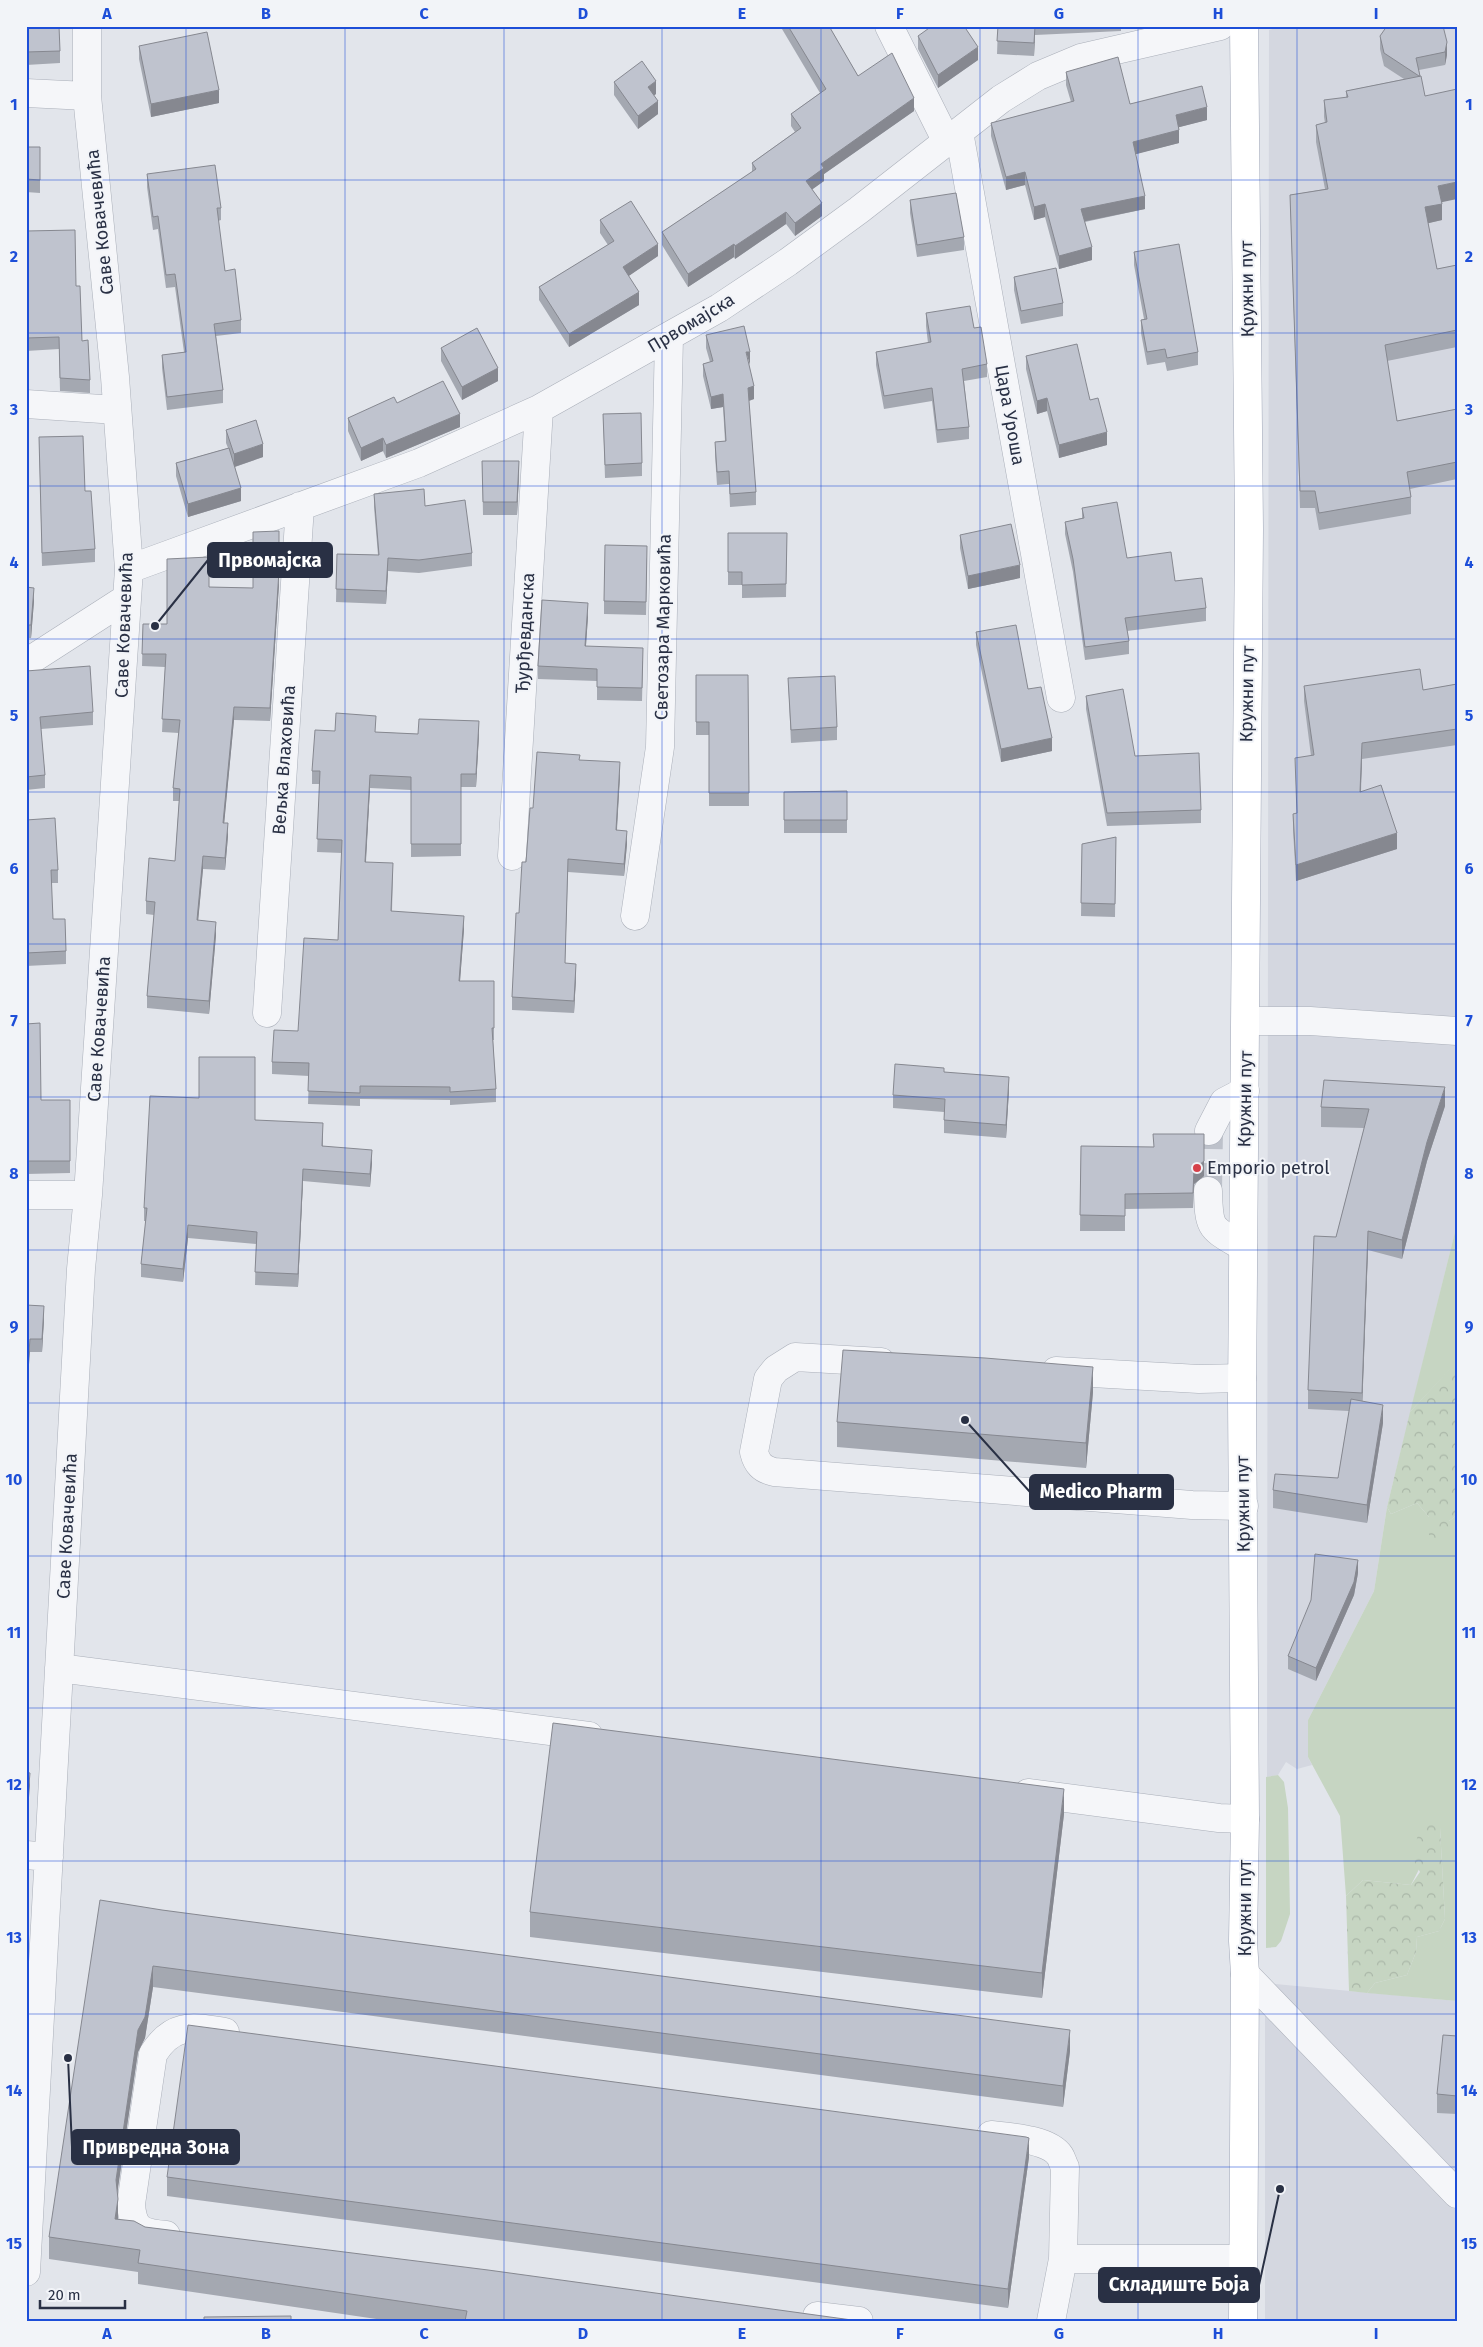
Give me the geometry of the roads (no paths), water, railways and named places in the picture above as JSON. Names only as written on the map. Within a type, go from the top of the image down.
[{"type":"main road","name":"Кружни пут","points":[[1243,2321],[1245,1974],[1242,1941],[1245,1819],[1242,1378],[1249,529],[1244,26]]},
{"type":"street","name":"Саве Ковачевића","points":[[26,2272],[38,1856],[59,1668],[81,1270],[88,1195],[129,569],[117,410],[87,96],[87,26]]},
{"type":"street","name":"Цара Уроша","points":[[889,26],[953,137],[1061,698]]},
{"type":"street","name":"Првомајска","points":[[129,569],[419,464],[538,409],[719,308],[788,262],[1001,99],[1038,76],[1081,58],[1220,26]]},
{"type":"street","points":[[26,93],[87,96]]},
{"type":"street","name":"Светозара Марковића","points":[[635,916],[660,747],[669,337]]},
{"type":"street","points":[[26,404],[117,410]]},
{"type":"street","name":"Ђурђевданска","points":[[512,856],[538,409]]},
{"type":"street","name":"Вељка Влаховића","points":[[267,1013],[300,506]]},
{"type":"street","points":[[26,663],[127,598]]},
{"type":"street","points":[[1246,1021],[1310,1022],[1457,1031]]},
{"type":"street","points":[[1209,1131],[1224,1102],[1245,1091]]},
{"type":"street","points":[[1208,1191],[1209,1218],[1213,1229],[1243,1247]]},
{"type":"street","points":[[26,1195],[88,1195]]},
{"type":"street","points":[[903,1363],[795,1357],[776,1368],[768,1379],[754,1452],[757,1462],[764,1470],[774,1472],[1192,1505],[1244,1506]]},
{"type":"street","points":[[1032,1370],[1199,1379],[1242,1378]]},
{"type":"street","points":[[59,1668],[614,1740]]},
{"type":"street","points":[[1001,1790],[1219,1818],[1245,1819]]},
{"type":"street","points":[[1245,1974],[1457,2194]]},
{"type":"street","points":[[187,2238],[147,2233],[138,2227],[132,2218],[131,2204],[153,2054],[161,2042],[174,2033],[189,2027],[248,2035]]},
{"type":"street","points":[[966,2132],[1025,2139],[1048,2147],[1060,2155],[1065,2167],[1063,2259],[1051,2321]]},
{"type":"street","points":[[1063,2259],[1242,2259]]},
{"type":"street","points":[[790,2312],[860,2321]]},
{"type":"tunnel","points":[[1208,1191],[1209,1131]]},
{"type":"place","name":"Првомајска","points":[[155,626]]},
{"type":"place","name":"Emporio petrol","points":[[1197,1168]]},
{"type":"place","name":"Medico Pharm","points":[[965,1420]]},
{"type":"place","name":"Привредна Зона","points":[[68,2058]]},
{"type":"place","name":"Складиште Боја","points":[[1280,2189]]}]
